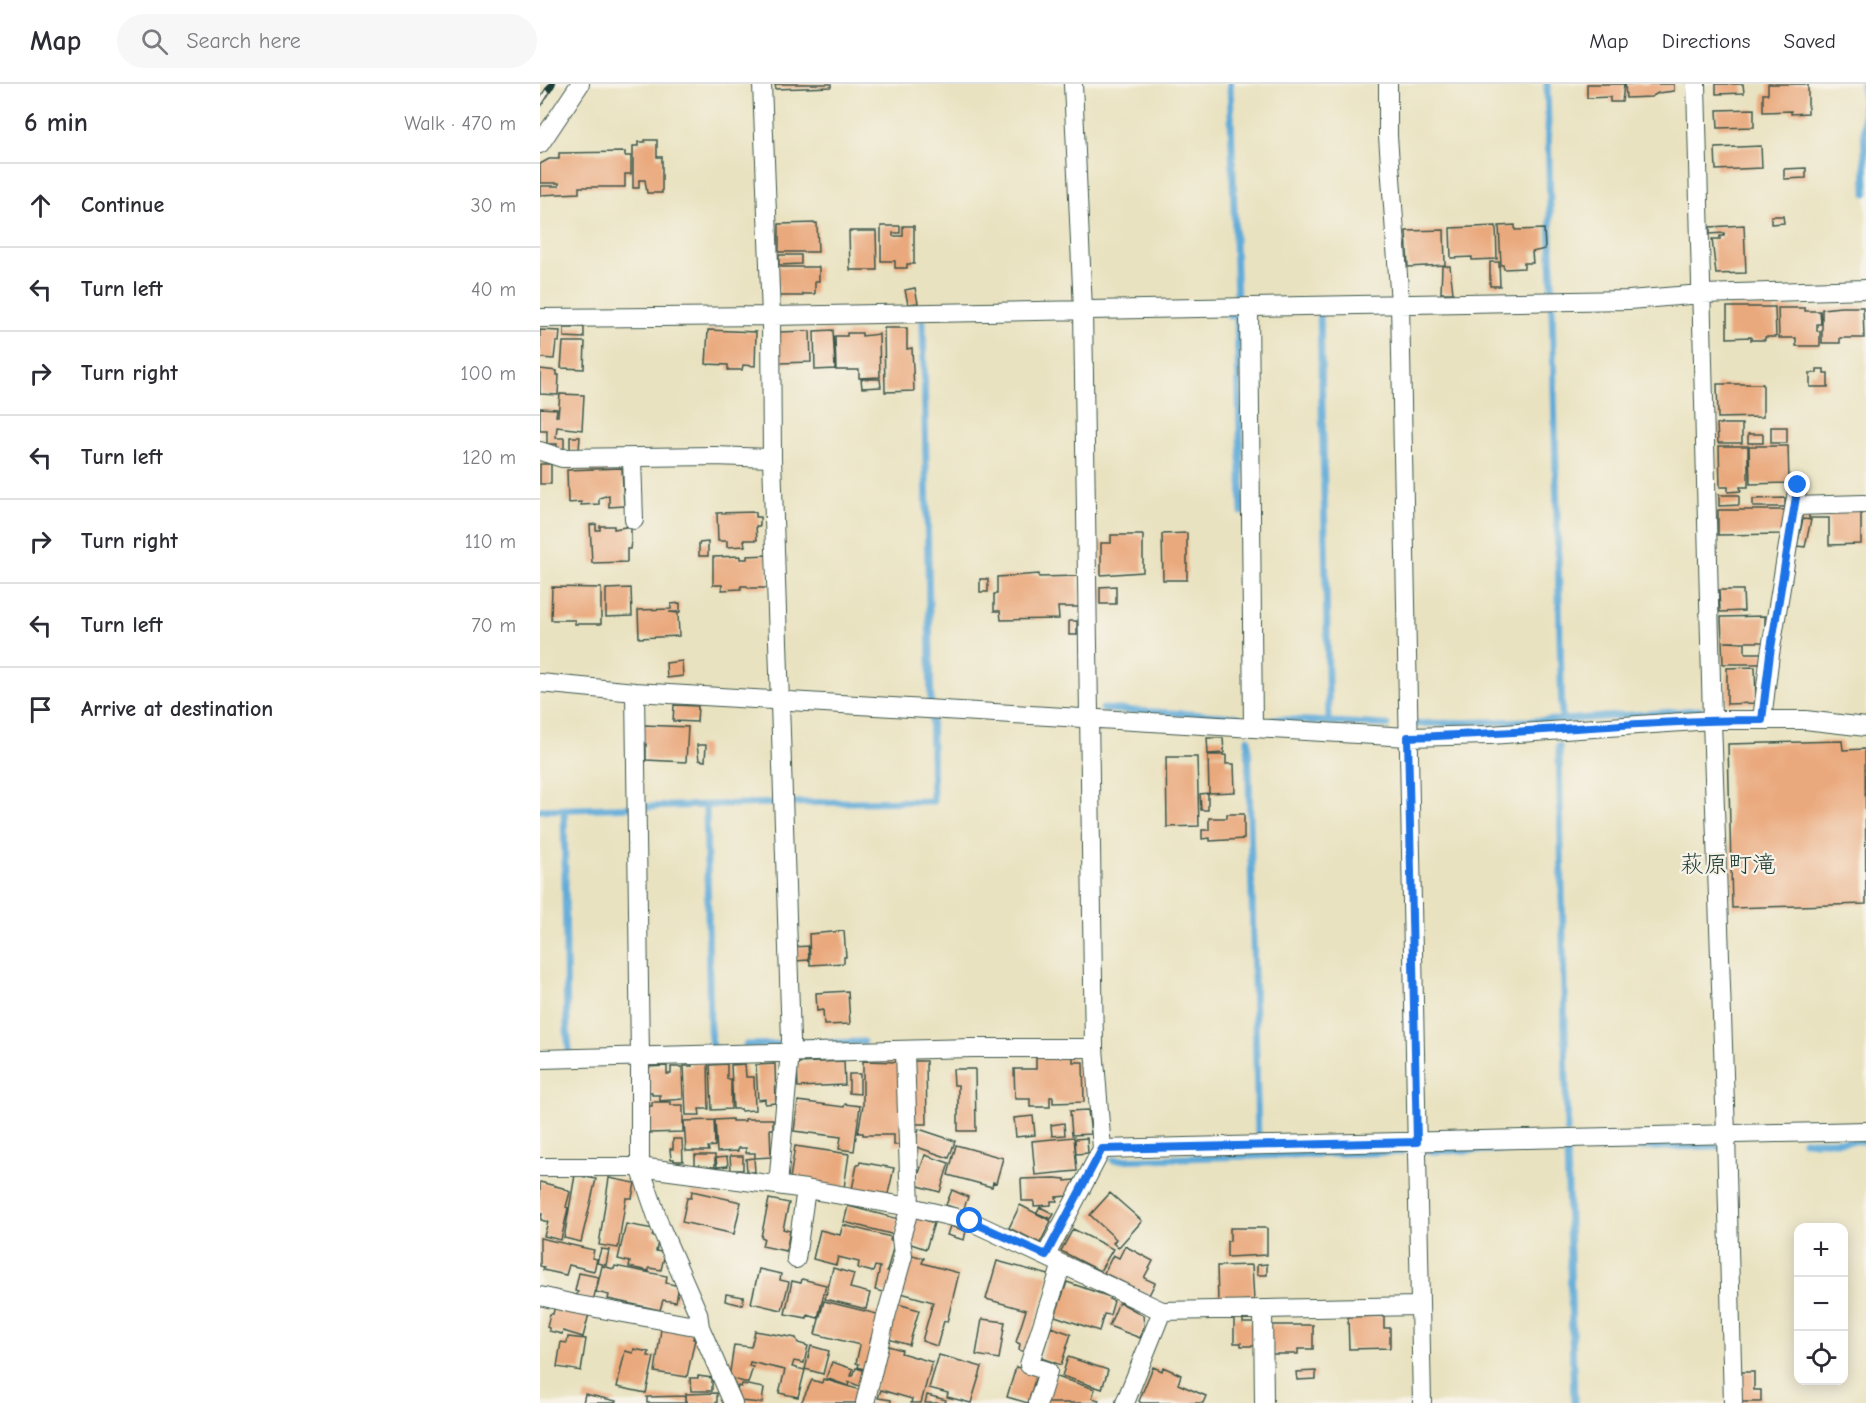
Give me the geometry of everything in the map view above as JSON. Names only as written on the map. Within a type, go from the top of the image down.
[{"type":"street","points":[[540,144],[580,84]]},
{"type":"street","points":[[762,84],[771,316],[772,458],[791,1040],[778,1185]]},
{"type":"street","points":[[1038,1403],[1048,1371],[1029,1365],[1054,1259],[1102,1149],[1094,1048],[1083,310],[1073,84]]},
{"type":"street","points":[[1388,84],[1389,136],[1400,303],[1422,1403]]},
{"type":"street","points":[[1696,84],[1732,1403]]},
{"type":"street","points":[[540,318],[771,316],[1629,300],[1702,294],[1866,290]]},
{"type":"street","points":[[1249,307],[1253,728]]},
{"type":"street","points":[[540,451],[562,458],[714,456],[772,458]]},
{"type":"street","points":[[632,458],[634,520]]},
{"type":"street","points":[[1762,720],[1770,654],[1798,485]]},
{"type":"street","points":[[1795,506],[1864,504]]},
{"type":"street","points":[[540,683],[634,692],[1408,737],[1490,735],[1712,720],[1805,720],[1866,727]]},
{"type":"street","points":[[634,692],[640,1167],[660,1226],[698,1313],[700,1327],[733,1403]]},
{"type":"street","points":[[540,1059],[972,1048],[1094,1048]]},
{"type":"street","points":[[865,1403],[903,1256],[901,1237],[910,1208],[905,1051]]},
{"type":"street","points":[[1102,1149],[1866,1131]]},
{"type":"street","points":[[540,1167],[640,1167],[806,1189],[970,1221],[1162,1311],[1419,1306]]},
{"type":"street","points":[[796,1259],[806,1189]]},
{"type":"street","points":[[540,1296],[700,1327]]},
{"type":"street","points":[[1263,1309],[1264,1403]]},
{"type":"street","points":[[1125,1403],[1162,1311]]},
{"type":"building","points":[[775,84],[831,84],[831,87],[776,89]]},
{"type":"building","points":[[1587,84],[1624,84],[1622,102],[1610,102],[1610,97],[1587,98]]},
{"type":"building","points":[[1625,84],[1674,84],[1674,91],[1658,93],[1651,97],[1626,98]]},
{"type":"building","points":[[1716,84],[1743,84],[1744,93],[1716,94]]},
{"type":"building","points":[[1768,84],[1808,84],[1808,113],[1763,112],[1763,94],[1768,94]]},
{"type":"building","points":[[1754,109],[1754,127],[1718,128],[1717,110]]},
{"type":"building","points":[[645,140],[657,140],[657,157],[662,157],[662,193],[647,193],[645,180],[639,180],[639,188],[633,188],[633,146],[638,146],[638,142],[645,142]]},
{"type":"building","points":[[1761,146],[1762,168],[1716,170],[1715,148]]},
{"type":"building","points":[[625,152],[625,156],[631,156],[631,174],[625,174],[625,187],[579,187],[579,193],[540,195],[540,186],[559,186],[559,183],[540,183],[540,164],[549,159],[559,159],[559,153]]},
{"type":"building","points":[[1806,168],[1806,178],[1784,179],[1784,169]]},
{"type":"building","points":[[1771,216],[1783,216],[1784,223],[1771,224]]},
{"type":"building","points":[[817,223],[818,252],[779,252],[779,224]]},
{"type":"building","points":[[1515,225],[1515,230],[1544,229],[1545,249],[1532,252],[1533,263],[1524,263],[1524,268],[1504,269],[1501,265],[1499,226]]},
{"type":"building","points":[[1744,225],[1746,273],[1716,274],[1712,239],[1720,239],[1724,233],[1710,234],[1710,227]]},
{"type":"building","points":[[881,226],[900,226],[900,233],[893,233],[893,236],[903,236],[903,226],[914,226],[914,264],[907,264],[907,268],[895,268],[895,261],[881,261]]},
{"type":"building","points":[[1496,226],[1497,259],[1451,258],[1450,228]]},
{"type":"building","points":[[1444,230],[1445,265],[1408,267],[1406,231]]},
{"type":"building","points":[[849,231],[876,231],[877,270],[850,270]]},
{"type":"building","points":[[779,255],[801,255],[801,264],[779,265]]},
{"type":"building","points":[[1490,262],[1499,262],[1500,286],[1490,286]]},
{"type":"building","points":[[1442,266],[1450,266],[1453,293],[1441,293]]},
{"type":"building","points":[[778,267],[819,267],[819,281],[815,281],[815,294],[779,296]]},
{"type":"building","points":[[915,288],[918,303],[908,304],[905,290]]},
{"type":"building","points":[[1727,307],[1775,307],[1776,337],[1765,337],[1765,340],[1751,340],[1751,337],[1727,338]]},
{"type":"building","points":[[1863,307],[1864,338],[1840,338],[1840,343],[1822,343],[1822,309]]},
{"type":"building","points":[[1778,308],[1805,308],[1805,311],[1820,311],[1821,324],[1817,324],[1817,331],[1820,331],[1820,346],[1796,346],[1796,338],[1779,338]]},
{"type":"building","points":[[584,327],[584,338],[564,337],[564,328]]},
{"type":"building","points":[[884,328],[907,328],[907,349],[912,348],[914,391],[885,392]]},
{"type":"building","points":[[540,330],[560,331],[554,359],[540,358]]},
{"type":"building","points":[[708,330],[756,332],[755,366],[743,365],[742,370],[728,370],[728,365],[706,364]]},
{"type":"building","points":[[833,330],[835,369],[815,370],[814,331]]},
{"type":"building","points":[[810,331],[811,362],[779,363],[778,332]]},
{"type":"building","points":[[847,333],[862,333],[862,336],[879,334],[880,377],[859,378],[859,370],[836,370],[835,336],[847,336]]},
{"type":"building","points":[[563,342],[585,342],[584,369],[561,368]]},
{"type":"building","points":[[540,369],[557,371],[559,375],[558,395],[540,394]]},
{"type":"building","points":[[1817,369],[1824,369],[1824,373],[1828,373],[1828,387],[1810,387],[1810,373],[1817,373]]},
{"type":"building","points":[[861,379],[880,379],[881,387],[862,388]]},
{"type":"building","points":[[1717,384],[1763,384],[1763,417],[1718,418]]},
{"type":"building","points":[[560,394],[584,395],[582,430],[557,427],[556,438],[564,438],[564,450],[556,450],[557,444],[547,444],[547,431],[540,431],[540,408],[557,409],[556,416],[558,416]]},
{"type":"building","points":[[1717,424],[1742,424],[1742,443],[1718,443]]},
{"type":"building","points":[[1771,427],[1787,427],[1787,443],[1771,443]]},
{"type":"building","points":[[1748,434],[1763,434],[1763,443],[1748,443]]},
{"type":"building","points":[[570,437],[580,437],[579,450],[570,450]]},
{"type":"building","points":[[1719,446],[1748,446],[1748,487],[1740,487],[1741,491],[1728,492],[1728,487],[1720,487]]},
{"type":"building","points":[[1749,446],[1788,446],[1789,483],[1750,484]]},
{"type":"building","points":[[540,464],[551,464],[551,484],[540,484]]},
{"type":"building","points":[[622,468],[624,506],[609,507],[609,495],[599,498],[599,504],[568,503],[567,470]]},
{"type":"building","points":[[1719,495],[1739,495],[1739,505],[1719,506]]},
{"type":"building","points":[[1785,498],[1785,507],[1753,507],[1753,499]]},
{"type":"building","points":[[1718,510],[1785,510],[1785,534],[1718,535]]},
{"type":"building","points":[[1861,510],[1861,544],[1829,545],[1829,518],[1809,518],[1809,511]]},
{"type":"building","points":[[756,512],[756,517],[760,517],[760,526],[756,526],[757,540],[744,540],[745,546],[727,547],[727,541],[718,541],[717,513]]},
{"type":"building","points":[[1803,519],[1811,520],[1805,547],[1797,546]]},
{"type":"building","points":[[596,524],[596,530],[600,530],[600,526],[614,526],[614,529],[631,526],[627,562],[592,563],[590,525]]},
{"type":"building","points":[[1187,533],[1187,580],[1163,580],[1162,534]]},
{"type":"building","points":[[1111,535],[1143,535],[1143,572],[1101,575],[1101,543],[1111,543]]},
{"type":"building","points":[[708,542],[708,556],[699,556],[699,543]]},
{"type":"building","points":[[767,555],[768,588],[741,586],[741,589],[722,590],[722,585],[713,585],[713,557],[740,556],[740,559],[747,559],[747,556]]},
{"type":"building","points":[[1039,574],[1039,577],[1078,576],[1079,607],[1058,607],[1059,619],[1001,620],[1000,611],[994,611],[997,577]]},
{"type":"building","points":[[980,579],[988,579],[988,592],[980,592]]},
{"type":"building","points":[[1116,586],[1116,604],[1100,604],[1100,587]]},
{"type":"building","points":[[552,587],[601,588],[601,624],[575,624],[575,620],[551,620]]},
{"type":"building","points":[[631,588],[632,616],[606,617],[606,589]]},
{"type":"building","points":[[1719,590],[1743,590],[1744,611],[1720,612]]},
{"type":"building","points":[[680,603],[680,612],[669,612],[678,613],[679,636],[639,638],[638,610],[671,609],[671,604]]},
{"type":"building","points":[[1765,616],[1765,642],[1725,642],[1745,643],[1745,653],[1765,653],[1765,664],[1723,664],[1721,617]]},
{"type":"building","points":[[1069,621],[1077,621],[1077,635],[1069,635]]},
{"type":"building","points":[[682,661],[683,676],[667,678],[666,663]]},
{"type":"building","points":[[1755,667],[1756,703],[1727,704],[1727,668]]},
{"type":"building","points":[[674,705],[698,706],[697,722],[673,721]]},
{"type":"building","points":[[644,725],[688,727],[686,762],[646,760],[646,744],[643,744]]},
{"type":"building","points":[[1207,738],[1223,738],[1224,753],[1208,754]]},
{"type":"building","points":[[1842,741],[1843,750],[1865,749],[1866,904],[1732,908],[1728,744]]},
{"type":"building","points":[[697,745],[706,745],[705,761],[699,760]]},
{"type":"building","points":[[1208,755],[1226,755],[1226,764],[1234,764],[1235,792],[1209,793]]},
{"type":"building","points":[[1166,757],[1197,757],[1199,826],[1167,827]]},
{"type":"building","points":[[1208,793],[1208,810],[1201,810],[1200,794]]},
{"type":"building","points":[[1227,814],[1244,814],[1244,839],[1210,841],[1210,838],[1202,839],[1202,830],[1209,830],[1209,818],[1227,818]]},
{"type":"building","points":[[844,931],[846,957],[844,957],[844,963],[810,965],[809,934]]},
{"type":"building","points":[[808,946],[809,960],[795,961],[794,947]]},
{"type":"building","points":[[848,991],[850,1024],[824,1025],[823,1010],[817,1011],[816,993]]},
{"type":"building","points":[[1036,1056],[1073,1057],[1073,1062],[1083,1062],[1084,1102],[1053,1103],[1053,1097],[1050,1097],[1050,1107],[1030,1107],[1030,1099],[1015,1099],[1014,1069],[1036,1069]]},
{"type":"building","points":[[844,1061],[845,1085],[798,1087],[797,1063]]},
{"type":"building","points":[[863,1061],[900,1062],[902,1145],[894,1145],[894,1135],[858,1133],[863,1105]]},
{"type":"building","points":[[912,1061],[926,1061],[927,1124],[913,1124]]},
{"type":"building","points":[[691,1063],[708,1063],[709,1109],[699,1109],[700,1115],[686,1115],[684,1066],[692,1066]]},
{"type":"building","points":[[727,1064],[727,1079],[731,1079],[731,1109],[712,1110],[710,1065]]},
{"type":"building","points":[[745,1064],[746,1077],[754,1077],[755,1110],[741,1111],[741,1109],[733,1109],[731,1065]]},
{"type":"building","points":[[775,1064],[776,1103],[765,1104],[765,1099],[758,1100],[756,1065]]},
{"type":"building","points":[[667,1066],[667,1074],[671,1074],[671,1067],[682,1067],[683,1099],[660,1101],[660,1095],[652,1095],[652,1092],[648,1092],[647,1067]]},
{"type":"building","points":[[953,1069],[975,1069],[976,1131],[958,1131],[958,1085],[954,1085]]},
{"type":"building","points":[[849,1074],[860,1074],[860,1094],[849,1093]]},
{"type":"building","points":[[798,1101],[844,1107],[845,1104],[860,1106],[854,1151],[839,1149],[841,1137],[794,1131]]},
{"type":"building","points":[[652,1102],[683,1105],[683,1132],[649,1133],[649,1106],[652,1106]]},
{"type":"building","points":[[1088,1110],[1091,1134],[1072,1135],[1070,1111]]},
{"type":"building","points":[[1033,1116],[1035,1135],[1016,1137],[1014,1118]]},
{"type":"building","points":[[732,1119],[732,1121],[745,1121],[745,1119],[773,1119],[773,1129],[770,1129],[771,1157],[755,1158],[755,1153],[746,1153],[746,1148],[738,1148],[738,1151],[717,1152],[715,1120]]},
{"type":"building","points":[[714,1120],[715,1146],[708,1147],[709,1151],[686,1151],[684,1121]]},
{"type":"building","points":[[1064,1123],[1065,1135],[1052,1136],[1051,1125]]},
{"type":"building","points":[[919,1129],[955,1141],[949,1158],[914,1146]]},
{"type":"building","points":[[1074,1137],[1077,1171],[1035,1175],[1032,1141]]},
{"type":"building","points":[[1087,1138],[1088,1153],[1076,1154],[1075,1139]]},
{"type":"building","points":[[673,1139],[682,1139],[683,1161],[671,1159],[670,1149],[673,1149]]},
{"type":"building","points":[[956,1145],[1003,1158],[996,1183],[993,1182],[992,1187],[948,1175]]},
{"type":"building","points":[[795,1146],[849,1154],[844,1188],[790,1179]]},
{"type":"building","points":[[695,1155],[715,1155],[715,1167],[695,1165]]},
{"type":"building","points":[[925,1155],[949,1163],[940,1192],[915,1185]]},
{"type":"building","points":[[730,1156],[743,1156],[743,1170],[731,1170]]},
{"type":"building","points":[[727,1157],[728,1166],[717,1167],[716,1158]]},
{"type":"building","points":[[754,1158],[755,1172],[747,1172],[746,1159]]},
{"type":"building","points":[[860,1162],[894,1168],[888,1194],[852,1189],[857,1165]]},
{"type":"building","points":[[575,1175],[596,1179],[581,1242],[564,1238]]},
{"type":"building","points":[[609,1178],[635,1183],[632,1198],[626,1198],[618,1248],[599,1245]]},
{"type":"building","points":[[1021,1179],[1065,1179],[1065,1181],[1075,1180],[1067,1196],[1056,1197],[1057,1201],[1051,1201],[1051,1205],[1034,1206],[1034,1201],[1022,1201]]},
{"type":"building","points":[[540,1182],[570,1192],[561,1240],[544,1236],[548,1222],[541,1220]]},
{"type":"building","points":[[952,1190],[968,1197],[963,1211],[946,1205]]},
{"type":"building","points":[[692,1191],[741,1202],[734,1234],[682,1222],[687,1198],[691,1198]]},
{"type":"building","points":[[1110,1193],[1142,1221],[1118,1248],[1113,1243],[1116,1239],[1090,1215]]},
{"type":"building","points":[[769,1199],[789,1203],[783,1229],[790,1231],[786,1251],[762,1246],[764,1238],[761,1237]]},
{"type":"building","points":[[1020,1205],[1051,1221],[1040,1243],[1009,1228]]},
{"type":"building","points":[[848,1206],[899,1219],[895,1235],[844,1222]]},
{"type":"building","points":[[1040,1207],[1054,1214],[1051,1219],[1037,1213]]},
{"type":"building","points":[[916,1217],[934,1223],[926,1249],[908,1243]]},
{"type":"building","points":[[626,1224],[654,1229],[652,1236],[659,1237],[656,1251],[665,1253],[661,1270],[649,1268],[649,1271],[629,1267],[630,1262],[618,1259]]},
{"type":"building","points":[[843,1225],[891,1237],[890,1240],[895,1241],[887,1271],[895,1273],[890,1294],[875,1290],[880,1267],[875,1266],[873,1272],[858,1268],[859,1262],[838,1257],[836,1265],[813,1259],[820,1230],[840,1235]]},
{"type":"building","points":[[950,1226],[966,1231],[964,1240],[947,1235]]},
{"type":"building","points":[[1230,1228],[1267,1228],[1267,1255],[1227,1257]]},
{"type":"building","points":[[1073,1229],[1113,1249],[1100,1271],[1061,1251]]},
{"type":"building","points":[[540,1238],[594,1250],[592,1258],[597,1259],[594,1271],[569,1265],[566,1275],[543,1270],[544,1267],[540,1266]]},
{"type":"building","points":[[1125,1246],[1153,1261],[1144,1278],[1155,1283],[1149,1295],[1104,1273],[1113,1255],[1119,1258]]},
{"type":"building","points":[[601,1249],[609,1250],[606,1265],[597,1263]]},
{"type":"building","points":[[912,1255],[924,1258],[922,1263],[959,1273],[947,1322],[944,1321],[937,1346],[922,1341],[933,1302],[901,1293]]},
{"type":"building","points":[[997,1261],[1049,1275],[1027,1353],[1019,1350],[1020,1344],[1016,1342],[1026,1310],[986,1299]]},
{"type":"building","points":[[1267,1264],[1267,1275],[1257,1275],[1257,1265]]},
{"type":"building","points":[[1252,1265],[1254,1300],[1218,1302],[1217,1266]]},
{"type":"building","points":[[602,1266],[614,1269],[615,1266],[667,1276],[666,1283],[679,1286],[676,1302],[663,1300],[660,1310],[608,1299],[609,1295],[596,1292]]},
{"type":"building","points":[[833,1268],[854,1274],[850,1288],[870,1293],[866,1309],[825,1299]]},
{"type":"building","points":[[759,1269],[781,1274],[780,1280],[789,1282],[782,1310],[751,1303]]},
{"type":"building","points":[[579,1273],[599,1277],[593,1301],[576,1297]]},
{"type":"building","points":[[802,1279],[826,1285],[818,1318],[785,1314],[792,1281],[801,1283]]},
{"type":"building","points":[[1067,1282],[1110,1297],[1109,1299],[1114,1301],[1110,1315],[1104,1314],[1099,1331],[1055,1316]]},
{"type":"building","points":[[726,1294],[744,1297],[742,1305],[725,1301]]},
{"type":"building","points":[[824,1301],[881,1315],[867,1370],[858,1367],[859,1364],[856,1363],[860,1345],[815,1334]]},
{"type":"building","points":[[1119,1302],[1143,1315],[1144,1326],[1140,1338],[1109,1326]]},
{"type":"building","points":[[898,1304],[919,1310],[909,1345],[888,1339]]},
{"type":"building","points":[[555,1306],[589,1314],[583,1337],[563,1331],[562,1334],[549,1331],[547,1327],[550,1314],[553,1314]]},
{"type":"building","points":[[1384,1316],[1384,1328],[1390,1328],[1390,1348],[1349,1349],[1348,1317]]},
{"type":"building","points":[[1234,1317],[1243,1317],[1243,1323],[1257,1323],[1257,1346],[1241,1346],[1241,1343],[1234,1343]]},
{"type":"building","points":[[982,1319],[1005,1322],[999,1359],[976,1355]]},
{"type":"building","points":[[1269,1325],[1313,1325],[1313,1349],[1298,1349],[1298,1354],[1270,1354]]},
{"type":"building","points":[[1051,1327],[1071,1334],[1061,1365],[1041,1358]]},
{"type":"building","points":[[661,1329],[694,1333],[693,1339],[695,1339],[687,1377],[655,1372]]},
{"type":"building","points":[[755,1331],[796,1338],[798,1343],[808,1346],[804,1363],[794,1361],[792,1367],[805,1370],[798,1397],[779,1393],[785,1370],[750,1362],[749,1366],[753,1367],[748,1383],[729,1378],[734,1345],[751,1347]]},
{"type":"building","points":[[568,1337],[586,1339],[581,1371],[557,1367],[561,1342],[567,1343]]},
{"type":"building","points":[[885,1345],[902,1350],[901,1353],[932,1362],[921,1403],[911,1403],[912,1399],[881,1390],[878,1398],[891,1400],[891,1403],[871,1403]]},
{"type":"building","points":[[811,1346],[829,1351],[823,1374],[805,1369]]},
{"type":"building","points":[[634,1349],[649,1352],[648,1356],[654,1357],[646,1393],[617,1387],[625,1351],[633,1353]]},
{"type":"building","points":[[939,1355],[982,1367],[971,1403],[947,1397],[948,1393],[929,1388]]},
{"type":"building","points":[[1068,1357],[1108,1370],[1102,1389],[1062,1376]]},
{"type":"building","points":[[832,1362],[853,1369],[851,1376],[856,1368],[866,1371],[862,1387],[849,1382],[848,1386],[826,1378]]},
{"type":"building","points":[[1016,1367],[1037,1373],[1028,1403],[1007,1397]]},
{"type":"building","points":[[1153,1367],[1162,1371],[1163,1367],[1181,1375],[1178,1384],[1206,1396],[1203,1403],[1141,1403],[1139,1401]]},
{"type":"building","points":[[1316,1371],[1316,1379],[1297,1380],[1296,1372]]},
{"type":"building","points":[[1741,1372],[1754,1372],[1754,1390],[1761,1390],[1761,1402],[1741,1402]]},
{"type":"building","points":[[698,1376],[712,1378],[712,1391],[691,1391],[690,1378],[698,1378]]},
{"type":"building","points":[[1054,1376],[1095,1389],[1092,1398],[1099,1400],[1098,1403],[1045,1403]]},
{"type":"building","points":[[823,1379],[864,1391],[860,1403],[801,1403],[812,1380],[822,1383]]},
{"type":"building","points":[[742,1384],[764,1388],[762,1403],[739,1401],[736,1398],[738,1386],[741,1387]]},
{"type":"building","points":[[717,1393],[717,1403],[686,1403],[686,1394]]},
{"type":"building","points":[[585,1394],[616,1401],[615,1403],[583,1403]]},
{"type":"building","points":[[927,1395],[946,1400],[945,1403],[925,1403]]},
{"type":"building","points":[[685,1396],[685,1403],[647,1403],[647,1397]]},
{"type":"waterway","points":[[1230,84],[1237,300]]},
{"type":"waterway","points":[[1547,84],[1552,289]]},
{"type":"waterway","points":[[1863,84],[1866,193]]},
{"type":"waterway","points":[[1552,307],[1562,720]]},
{"type":"waterway","points":[[1320,312],[1329,722]]},
{"type":"waterway","points":[[1229,316],[1237,315],[1242,512]]},
{"type":"waterway","points":[[540,810],[933,801],[923,322]]},
{"type":"waterway","points":[[1103,709],[1238,717]]},
{"type":"waterway","points":[[1415,724],[1562,720],[1701,710]]},
{"type":"waterway","points":[[1274,719],[1387,725]]},
{"type":"waterway","points":[[1248,739],[1258,1138]]},
{"type":"waterway","points":[[1559,746],[1567,1130]]},
{"type":"waterway","points":[[706,805],[712,1047]]},
{"type":"waterway","points":[[564,809],[569,1050]]},
{"type":"waterway","points":[[746,1045],[863,1042]]},
{"type":"waterway","points":[[1804,1141],[1866,1141]]},
{"type":"waterway","points":[[1426,1151],[1718,1146]]},
{"type":"waterway","points":[[1567,1150],[1574,1403]]},
{"type":"waterway","points":[[1113,1160],[1401,1152]]},
{"type":"railway","points":[[540,103],[552,84]]},
{"type":"district","name":"萩原町滝","points":[[1728,864]]},
{"type":"route","points":[[970,1221],[1046,1255],[1102,1149],[1417,1142],[1408,737],[1490,735],[1712,720],[1762,720],[1770,654],[1798,485]]}]
